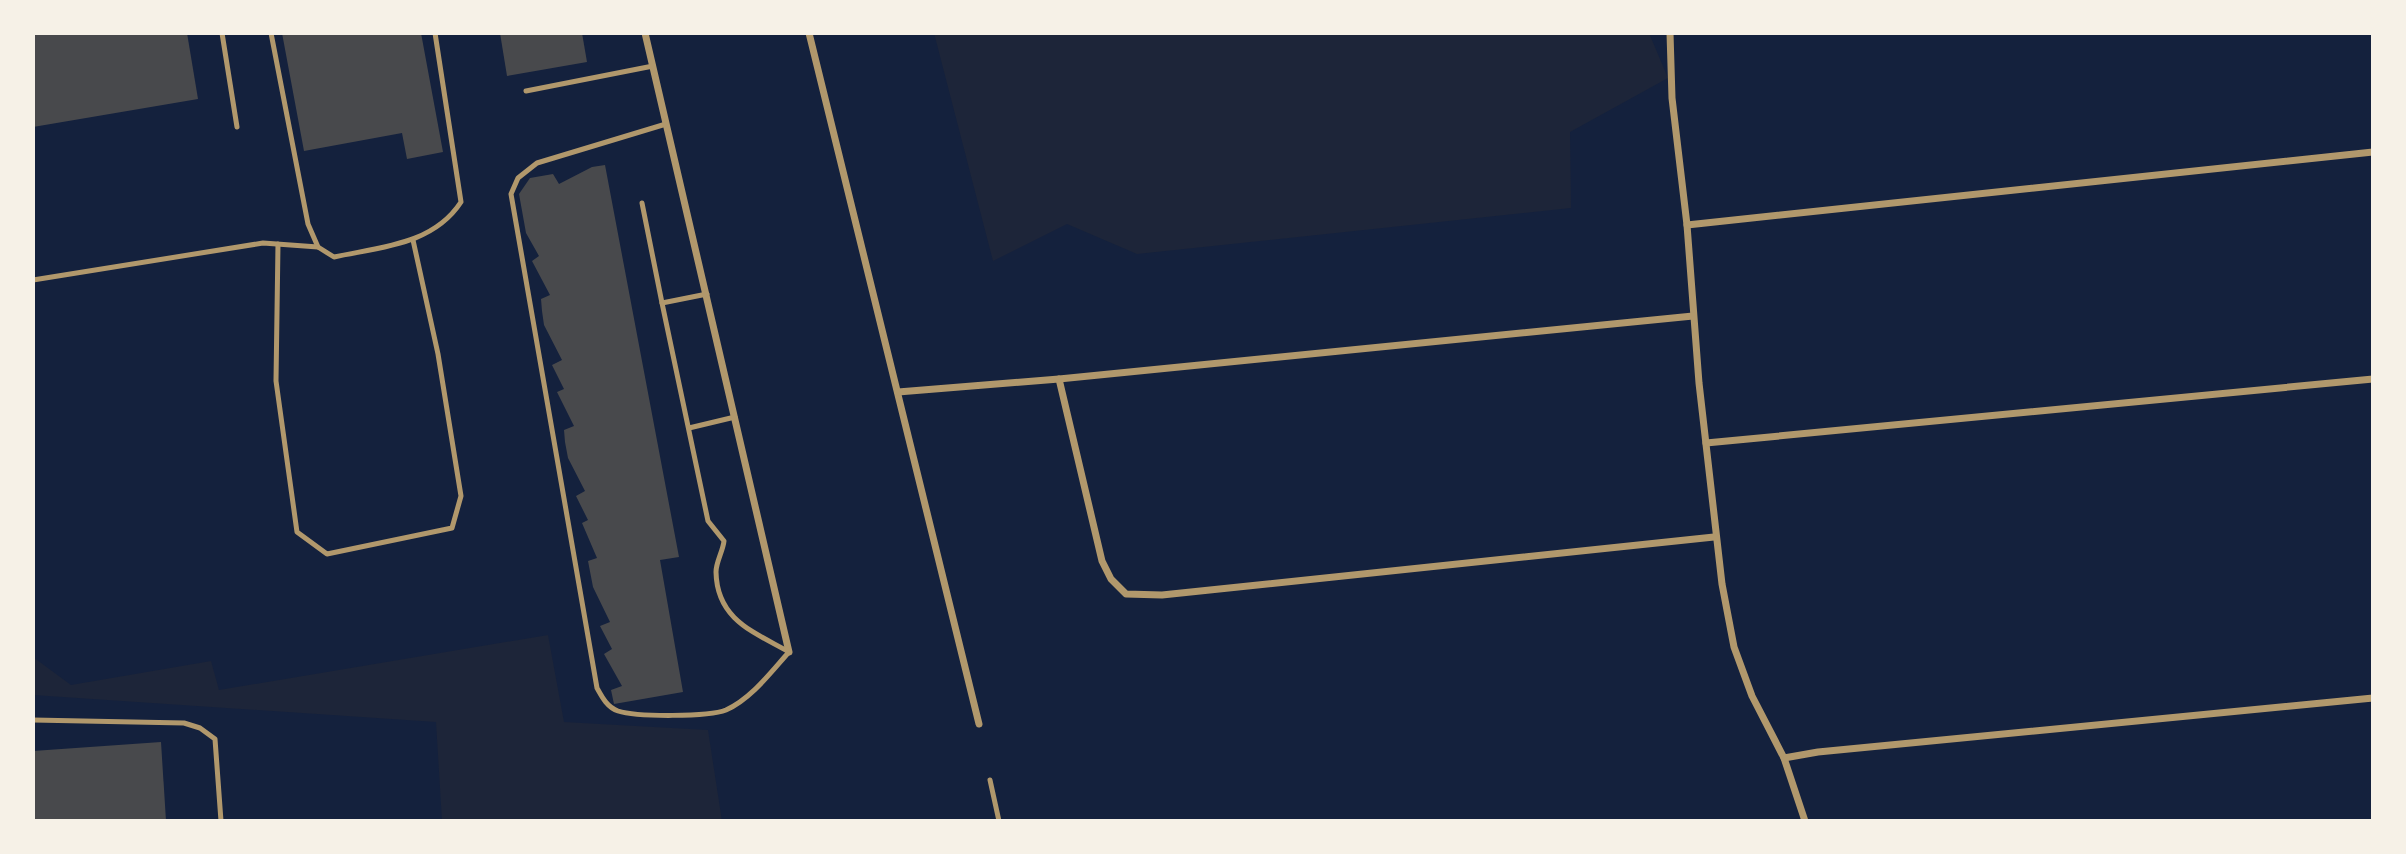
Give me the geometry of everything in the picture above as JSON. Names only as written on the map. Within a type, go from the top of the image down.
[{"type":"street","points":[[645,33],[789,652]]},
{"type":"street","points":[[809,33],[979,724]]},
{"type":"street","points":[[1670,33],[1672,98],[1687,225],[1714,537],[1734,646],[1752,696],[1784,758],[1805,821]]},
{"type":"street","points":[[1687,225],[2373,152]]},
{"type":"street","points":[[898,392],[1059,379],[1693,316]]},
{"type":"street","points":[[1059,379],[1102,561],[1111,579],[1126,594],[1162,595],[1714,537]]},
{"type":"street","points":[[1706,443],[2373,379]]},
{"type":"street","points":[[1784,758],[1818,752],[2373,698]]},
{"type":"lane","points":[[222,33],[237,127]]},
{"type":"lane","points":[[271,33],[308,224],[318,247]]},
{"type":"lane","points":[[33,280],[263,243],[318,247],[334,257],[422,238],[449,220],[461,202],[435,33]]},
{"type":"lane","points":[[526,91],[653,66]]},
{"type":"lane","points":[[642,203],[708,521],[724,541],[716,572],[725,607],[736,622],[789,652],[757,687],[725,710],[699,716],[618,711],[606,703],[597,688],[511,194],[518,178],[537,163],[666,124]]},
{"type":"lane","points":[[278,244],[276,381],[297,531],[327,554],[452,528],[461,496],[438,354],[413,240]]},
{"type":"lane","points":[[662,303],[707,294]]},
{"type":"lane","points":[[689,428],[736,417]]},
{"type":"lane","points":[[33,720],[184,723],[200,728],[215,739],[221,821]]},
{"type":"lane","points":[[990,780],[999,821]]},
{"type":"shaded area","points":[[934,33],[1649,33],[1668,78],[1570,132],[1571,208],[1137,254],[1067,224],[993,261]]},
{"type":"shaded area","points":[[548,635],[564,722],[708,730],[722,821],[442,821],[436,722],[33,695],[33,657],[71,685],[211,661],[219,690]]},
{"type":"building","points":[[33,33],[187,33],[198,99],[33,127]]},
{"type":"building","points":[[282,33],[421,33],[443,152],[407,159],[402,133],[304,151]]},
{"type":"building","points":[[500,33],[582,33],[587,62],[507,76]]},
{"type":"building","points":[[605,165],[679,557],[660,560],[683,692],[614,704],[611,690],[622,686],[604,654],[612,649],[600,626],[610,622],[593,587],[588,561],[597,558],[582,523],[588,520],[576,496],[585,491],[568,458],[565,442],[564,430],[574,426],[557,392],[564,389],[552,365],[562,360],[544,325],[541,299],[550,295],[532,261],[539,256],[526,233],[519,194],[530,178],[553,174],[559,184],[592,167]]},
{"type":"building","points":[[161,742],[166,821],[33,821],[33,751]]}]
